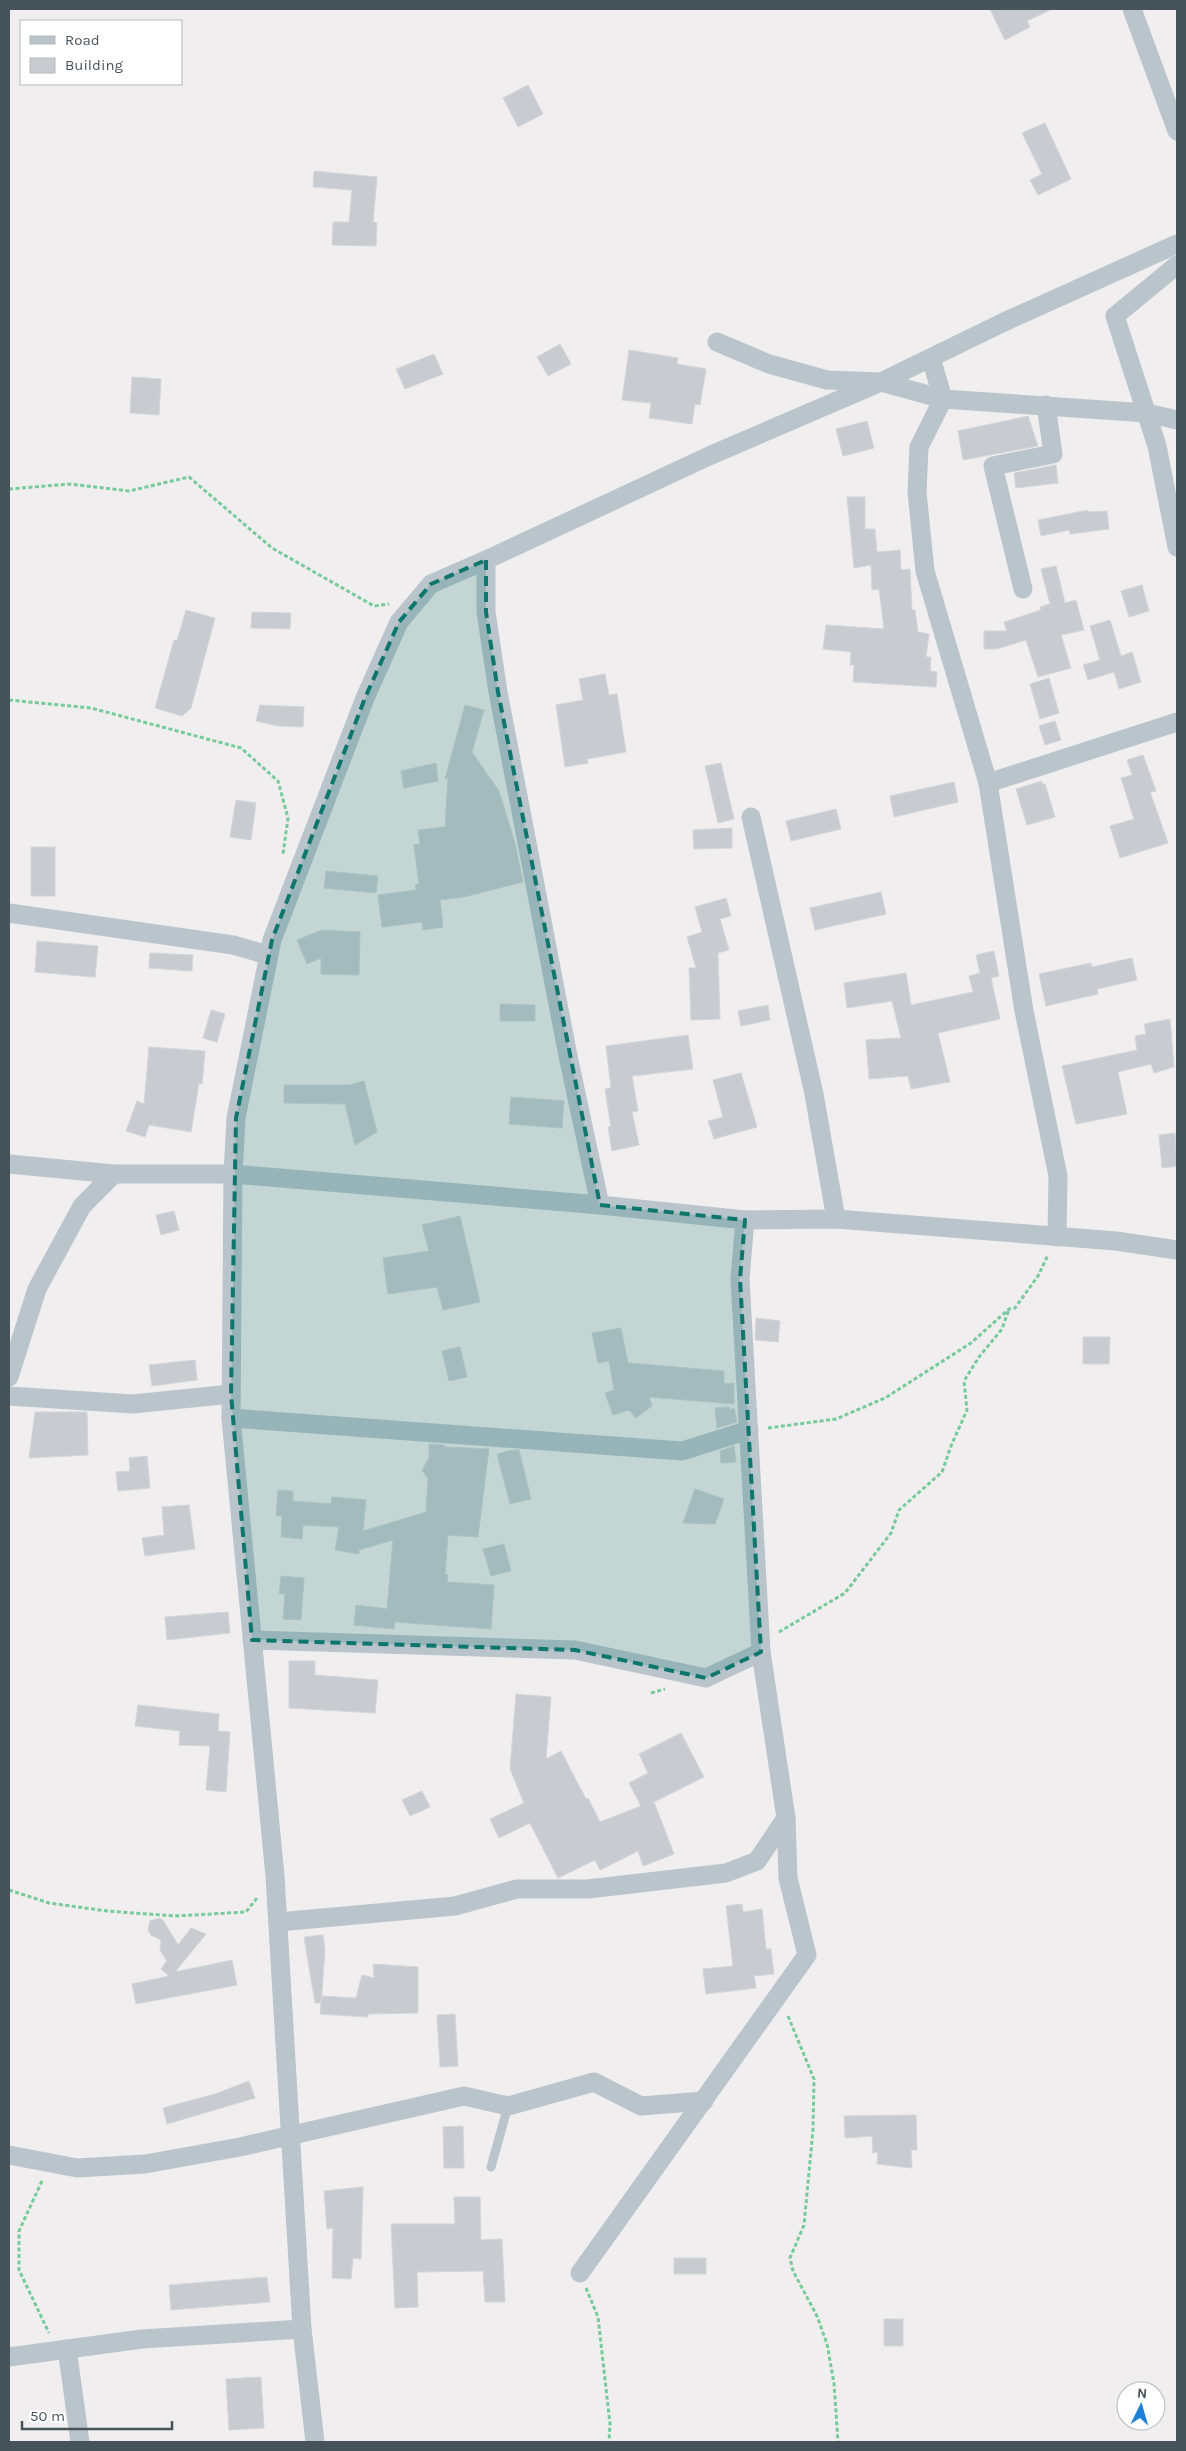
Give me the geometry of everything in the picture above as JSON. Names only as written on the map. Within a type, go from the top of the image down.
[{"type":"street","points":[[1132,9],[1177,131]]},
{"type":"street","points":[[315,2442],[302,2329],[292,2136],[275,1876],[231,1418],[232,1174],[236,1118],[268,955],[365,698],[399,622],[430,584],[486,560],[709,456],[881,382],[1177,244]]},
{"type":"street","points":[[1177,265],[1115,316],[1157,446],[1177,547]]},
{"type":"street","points":[[717,342],[770,364],[827,380],[881,382],[943,399],[1147,413],[1177,420]]},
{"type":"street","points":[[931,358],[943,399],[919,447],[917,492],[925,571],[988,783],[1024,1011],[1058,1176],[1057,1237]]},
{"type":"street","points":[[1023,589],[994,466],[1053,454],[1046,405]]},
{"type":"street","points":[[486,560],[486,612],[498,692],[568,1056],[600,1205]]},
{"type":"street","points":[[988,783],[1177,722]]},
{"type":"street","points":[[751,817],[814,1094],[836,1219]]},
{"type":"street","points":[[9,913],[233,945],[268,955]]},
{"type":"street","points":[[9,1164],[114,1174],[232,1174],[600,1205],[745,1220],[836,1219],[1116,1241],[1177,1250]]},
{"type":"street","points":[[9,1376],[38,1290],[58,1250],[82,1206],[114,1174]]},
{"type":"street","points":[[580,2274],[807,1954],[788,1878],[786,1818],[761,1648],[740,1279],[745,1220]]},
{"type":"street","points":[[9,1396],[133,1404],[231,1394]]},
{"type":"street","points":[[231,1418],[682,1451],[749,1430]]},
{"type":"street","points":[[252,1640],[575,1650],[706,1678],[761,1648]]},
{"type":"street","points":[[278,1922],[455,1906],[517,1889],[588,1889],[726,1872],[757,1861],[786,1818]]},
{"type":"street","points":[[9,2155],[77,2168],[145,2164],[292,2136],[464,2096],[508,2106],[594,2082],[640,2106],[704,2101]]},
{"type":"street","points":[[9,2356],[142,2339],[302,2329]]},
{"type":"street","points":[[61,2350],[80,2442]]},
{"type":"lane","points":[[492,2167],[508,2106]]},
{"type":"path","points":[[9,489],[70,484],[129,491],[189,477],[272,548],[374,606],[399,603],[413,605]]},
{"type":"path","points":[[9,700],[91,708],[241,748],[278,781],[288,818],[282,856]]},
{"type":"path","points":[[749,1430],[836,1419],[885,1398],[970,1344],[1009,1309],[1015,1308],[1038,1276],[1057,1237]]},
{"type":"path","points":[[761,1648],[845,1593],[890,1533],[899,1510],[942,1472],[967,1410],[964,1381],[979,1357],[1002,1329],[1009,1309]]},
{"type":"path","points":[[9,1890],[48,1903],[175,1916],[246,1912],[275,1876]]},
{"type":"path","points":[[780,1994],[814,2079],[804,2226],[790,2258],[793,2271],[817,2316],[828,2344],[834,2383],[839,2434],[838,2442]]},
{"type":"path","points":[[53,2164],[36,2189],[19,2231],[19,2270],[61,2350]]},
{"type":"path","points":[[580,2274],[598,2317],[610,2424],[609,2442]]},
{"type":"highlighted area","points":[[486,560],[486,612],[498,692],[600,1205],[745,1220],[740,1279],[761,1652],[706,1678],[575,1650],[252,1640],[231,1394],[236,1118],[272,940],[365,698],[399,622],[431,584]]},
{"type":"building","points":[[990,9],[1052,9],[1027,21],[1030,27],[1005,40]]},
{"type":"building","points":[[528,85],[543,114],[518,127],[503,98]]},
{"type":"building","points":[[1045,123],[1071,179],[1038,195],[1030,180],[1042,174],[1022,133]]},
{"type":"building","points":[[314,171],[377,177],[373,222],[377,223],[376,246],[332,245],[333,222],[349,222],[352,190],[313,187]]},
{"type":"building","points":[[560,344],[571,364],[548,376],[537,357]]},
{"type":"building","points":[[629,350],[678,358],[677,364],[706,369],[700,405],[695,404],[692,424],[649,418],[651,403],[622,400]]},
{"type":"building","points":[[434,354],[443,374],[405,389],[396,369]]},
{"type":"building","points":[[132,377],[161,379],[159,415],[130,413]]},
{"type":"building","points":[[1028,416],[1038,446],[963,460],[958,431]]},
{"type":"building","points":[[867,421],[874,448],[843,456],[836,429]]},
{"type":"building","points":[[1056,465],[1058,483],[1016,488],[1014,473]]},
{"type":"building","points":[[847,497],[865,497],[865,529],[875,529],[877,552],[900,550],[901,570],[910,569],[912,610],[915,610],[918,632],[929,634],[926,657],[931,657],[930,671],[937,672],[936,687],[853,682],[854,665],[850,665],[851,652],[823,649],[826,625],[884,629],[879,589],[872,590],[871,565],[854,568]]},
{"type":"building","points":[[1088,510],[1088,512],[1107,511],[1109,529],[1070,534],[1069,530],[1041,536],[1038,520]]},
{"type":"building","points":[[1056,566],[1065,603],[1076,600],[1084,630],[1061,635],[1071,668],[1038,677],[1026,640],[997,649],[984,649],[984,631],[1007,631],[1004,622],[1041,610],[1040,607],[1050,604],[1041,569]]},
{"type":"building","points":[[1142,585],[1149,611],[1129,617],[1121,591]]},
{"type":"building","points":[[186,610],[215,618],[191,708],[182,716],[155,708],[174,640],[177,641]]},
{"type":"building","points":[[252,612],[291,613],[290,629],[251,628]]},
{"type":"building","points":[[1110,620],[1121,656],[1132,652],[1141,682],[1119,689],[1114,672],[1088,680],[1083,665],[1100,660],[1090,626]]},
{"type":"building","points":[[605,674],[609,695],[617,694],[626,752],[587,759],[588,763],[565,767],[556,705],[583,700],[579,679]]},
{"type":"building","points":[[1049,678],[1059,713],[1040,719],[1030,684]]},
{"type":"building","points":[[260,705],[304,707],[303,727],[279,726],[256,721]]},
{"type":"building","points":[[465,705],[484,710],[472,752],[499,791],[515,843],[523,882],[464,897],[440,900],[443,927],[423,930],[422,922],[382,927],[378,895],[416,890],[415,885],[419,884],[414,845],[420,844],[418,830],[445,827],[448,778],[445,779]]},
{"type":"building","points":[[1055,721],[1061,740],[1045,745],[1039,726]]},
{"type":"building","points":[[1143,755],[1156,791],[1150,792],[1168,843],[1120,858],[1110,826],[1134,819],[1121,778],[1132,775],[1127,760]]},
{"type":"building","points":[[436,763],[438,781],[404,788],[401,771]]},
{"type":"building","points":[[721,763],[734,819],[718,823],[705,766]]},
{"type":"building","points":[[1042,781],[1042,784],[1045,784],[1055,817],[1027,825],[1016,789]]},
{"type":"building","points":[[954,782],[958,802],[894,817],[890,796]]},
{"type":"building","points":[[236,800],[256,803],[251,840],[230,837]]},
{"type":"building","points":[[836,809],[841,829],[791,841],[786,821]]},
{"type":"building","points":[[732,828],[732,848],[694,849],[693,830]]},
{"type":"building","points":[[31,847],[55,847],[55,896],[31,896]]},
{"type":"building","points":[[326,871],[378,876],[376,893],[324,888]]},
{"type":"building","points":[[881,892],[886,914],[815,930],[810,908]]},
{"type":"building","points":[[726,898],[731,916],[720,919],[729,950],[718,953],[720,1019],[691,1020],[689,968],[696,968],[687,937],[702,932],[695,907]]},
{"type":"building","points":[[322,930],[360,932],[359,975],[321,974],[321,958],[307,964],[297,940]]},
{"type":"building","points":[[37,941],[98,946],[95,977],[35,972]]},
{"type":"building","points":[[994,951],[999,976],[991,978],[1000,1019],[938,1033],[950,1082],[911,1089],[908,1076],[869,1079],[866,1040],[901,1038],[892,1001],[847,1008],[844,983],[906,973],[911,1005],[973,992],[969,976],[980,973],[976,955]]},
{"type":"building","points":[[150,953],[193,955],[192,971],[149,968]]},
{"type":"building","points":[[1132,958],[1137,980],[1097,989],[1098,994],[1046,1006],[1039,974],[1091,963],[1092,967]]},
{"type":"building","points":[[500,1004],[535,1005],[535,1021],[500,1021]]},
{"type":"building","points":[[768,1005],[770,1020],[741,1026],[738,1011]]},
{"type":"building","points":[[211,1010],[225,1014],[217,1042],[203,1038]]},
{"type":"building","points":[[1170,1019],[1174,1067],[1154,1073],[1151,1064],[1118,1072],[1127,1114],[1076,1124],[1062,1066],[1137,1050],[1135,1036],[1146,1034],[1144,1024]]},
{"type":"building","points":[[688,1035],[693,1069],[632,1076],[638,1111],[632,1112],[639,1145],[612,1151],[608,1127],[611,1127],[605,1089],[611,1088],[606,1046]]},
{"type":"building","points":[[149,1047],[205,1051],[202,1084],[199,1083],[191,1132],[149,1125],[145,1137],[126,1131],[137,1101],[144,1104]]},
{"type":"building","points":[[741,1073],[757,1127],[714,1139],[708,1121],[723,1117],[713,1080]]},
{"type":"building","points":[[364,1081],[377,1132],[355,1145],[345,1104],[284,1103],[284,1085],[350,1085]]},
{"type":"building","points":[[511,1097],[564,1101],[562,1128],[509,1124]]},
{"type":"building","points":[[1175,1133],[1177,1166],[1162,1168],[1159,1135]]},
{"type":"building","points":[[174,1211],[179,1230],[161,1235],[156,1215]]},
{"type":"building","points":[[460,1216],[480,1302],[443,1310],[437,1287],[388,1294],[383,1258],[429,1251],[422,1225]]},
{"type":"building","points":[[756,1318],[780,1321],[778,1342],[755,1340]]},
{"type":"building","points":[[621,1328],[628,1363],[724,1371],[724,1384],[734,1383],[734,1404],[649,1397],[652,1406],[636,1418],[629,1410],[613,1415],[605,1393],[614,1390],[609,1361],[598,1363],[592,1333]]},
{"type":"building","points":[[1083,1337],[1110,1337],[1109,1364],[1083,1364]]},
{"type":"building","points":[[460,1347],[467,1377],[449,1381],[442,1351]]},
{"type":"building","points":[[195,1360],[197,1380],[152,1386],[149,1365]]},
{"type":"building","points":[[729,1407],[730,1410],[734,1408],[737,1422],[717,1428],[715,1408]]},
{"type":"building","points":[[35,1412],[87,1412],[88,1455],[29,1458]]},
{"type":"building","points":[[429,1444],[444,1445],[445,1447],[489,1449],[478,1537],[448,1535],[445,1574],[448,1575],[447,1582],[494,1585],[491,1629],[395,1622],[394,1629],[354,1625],[356,1605],[387,1609],[393,1540],[359,1550],[359,1554],[335,1550],[339,1527],[303,1525],[302,1539],[281,1537],[282,1516],[276,1516],[278,1490],[293,1491],[293,1501],[331,1504],[332,1497],[366,1500],[363,1531],[426,1512],[428,1479],[422,1470],[429,1458]]},
{"type":"building","points":[[734,1446],[736,1462],[721,1463],[720,1451]]},
{"type":"building","points":[[519,1450],[531,1499],[510,1504],[497,1454]]},
{"type":"building","points":[[147,1456],[150,1488],[118,1491],[116,1472],[130,1471],[129,1458]]},
{"type":"building","points":[[695,1489],[724,1499],[715,1524],[683,1523]]},
{"type":"building","points":[[189,1505],[195,1549],[145,1556],[142,1538],[164,1535],[162,1507]]},
{"type":"building","points":[[504,1544],[511,1571],[491,1576],[483,1549]]},
{"type":"building","points":[[281,1576],[304,1578],[301,1620],[283,1619],[285,1594],[279,1594]]},
{"type":"building","points":[[228,1612],[230,1633],[167,1640],[165,1617]]},
{"type":"building","points":[[289,1661],[315,1661],[315,1675],[378,1680],[375,1713],[289,1708]]},
{"type":"building","points":[[516,1694],[551,1697],[546,1759],[561,1751],[600,1822],[641,1806],[629,1783],[648,1773],[639,1754],[681,1733],[704,1777],[654,1802],[674,1854],[643,1866],[638,1851],[600,1870],[595,1860],[558,1878],[530,1823],[499,1838],[490,1819],[524,1803],[510,1769]]},
{"type":"building","points":[[138,1705],[219,1714],[218,1731],[230,1732],[226,1792],[206,1790],[210,1746],[179,1745],[180,1731],[135,1726]]},
{"type":"building","points":[[422,1791],[430,1807],[410,1816],[402,1800]]},
{"type":"building","points":[[742,1904],[743,1912],[762,1909],[766,1949],[771,1949],[774,1974],[754,1976],[756,1988],[706,1994],[703,1969],[733,1966],[726,1906]]},
{"type":"building","points":[[159,1918],[163,1920],[178,1945],[191,1928],[206,1934],[175,1972],[232,1960],[237,1985],[136,2004],[132,1984],[169,1976],[161,1969],[167,1961],[160,1950],[161,1940],[151,1935],[148,1930],[150,1921]]},
{"type":"building","points":[[323,1935],[325,1951],[321,2003],[315,2003],[304,1937]]},
{"type":"building","points":[[373,1964],[418,1967],[418,2013],[368,2014],[368,2017],[320,2014],[322,1996],[356,1998],[362,1975],[374,1978]]},
{"type":"building","points":[[455,2014],[458,2066],[440,2067],[437,2015]]},
{"type":"building","points":[[249,2081],[255,2098],[167,2124],[163,2108],[215,2094]]},
{"type":"building","points":[[916,2115],[917,2150],[911,2150],[912,2168],[877,2164],[878,2152],[873,2153],[872,2136],[845,2138],[844,2116]]},
{"type":"building","points":[[463,2126],[464,2168],[444,2168],[443,2127]]},
{"type":"building","points":[[363,2187],[361,2259],[353,2258],[351,2279],[332,2278],[333,2228],[327,2229],[324,2191]]},
{"type":"building","points":[[454,2197],[480,2197],[481,2240],[502,2239],[505,2302],[485,2302],[483,2271],[417,2272],[418,2307],[395,2308],[391,2224],[455,2224]]},
{"type":"building","points":[[674,2258],[706,2258],[706,2274],[674,2274]]},
{"type":"building","points":[[267,2277],[270,2302],[171,2310],[169,2285]]},
{"type":"building","points":[[884,2319],[903,2319],[903,2346],[884,2346]]},
{"type":"building","points":[[261,2377],[264,2428],[229,2430],[226,2379]]}]
